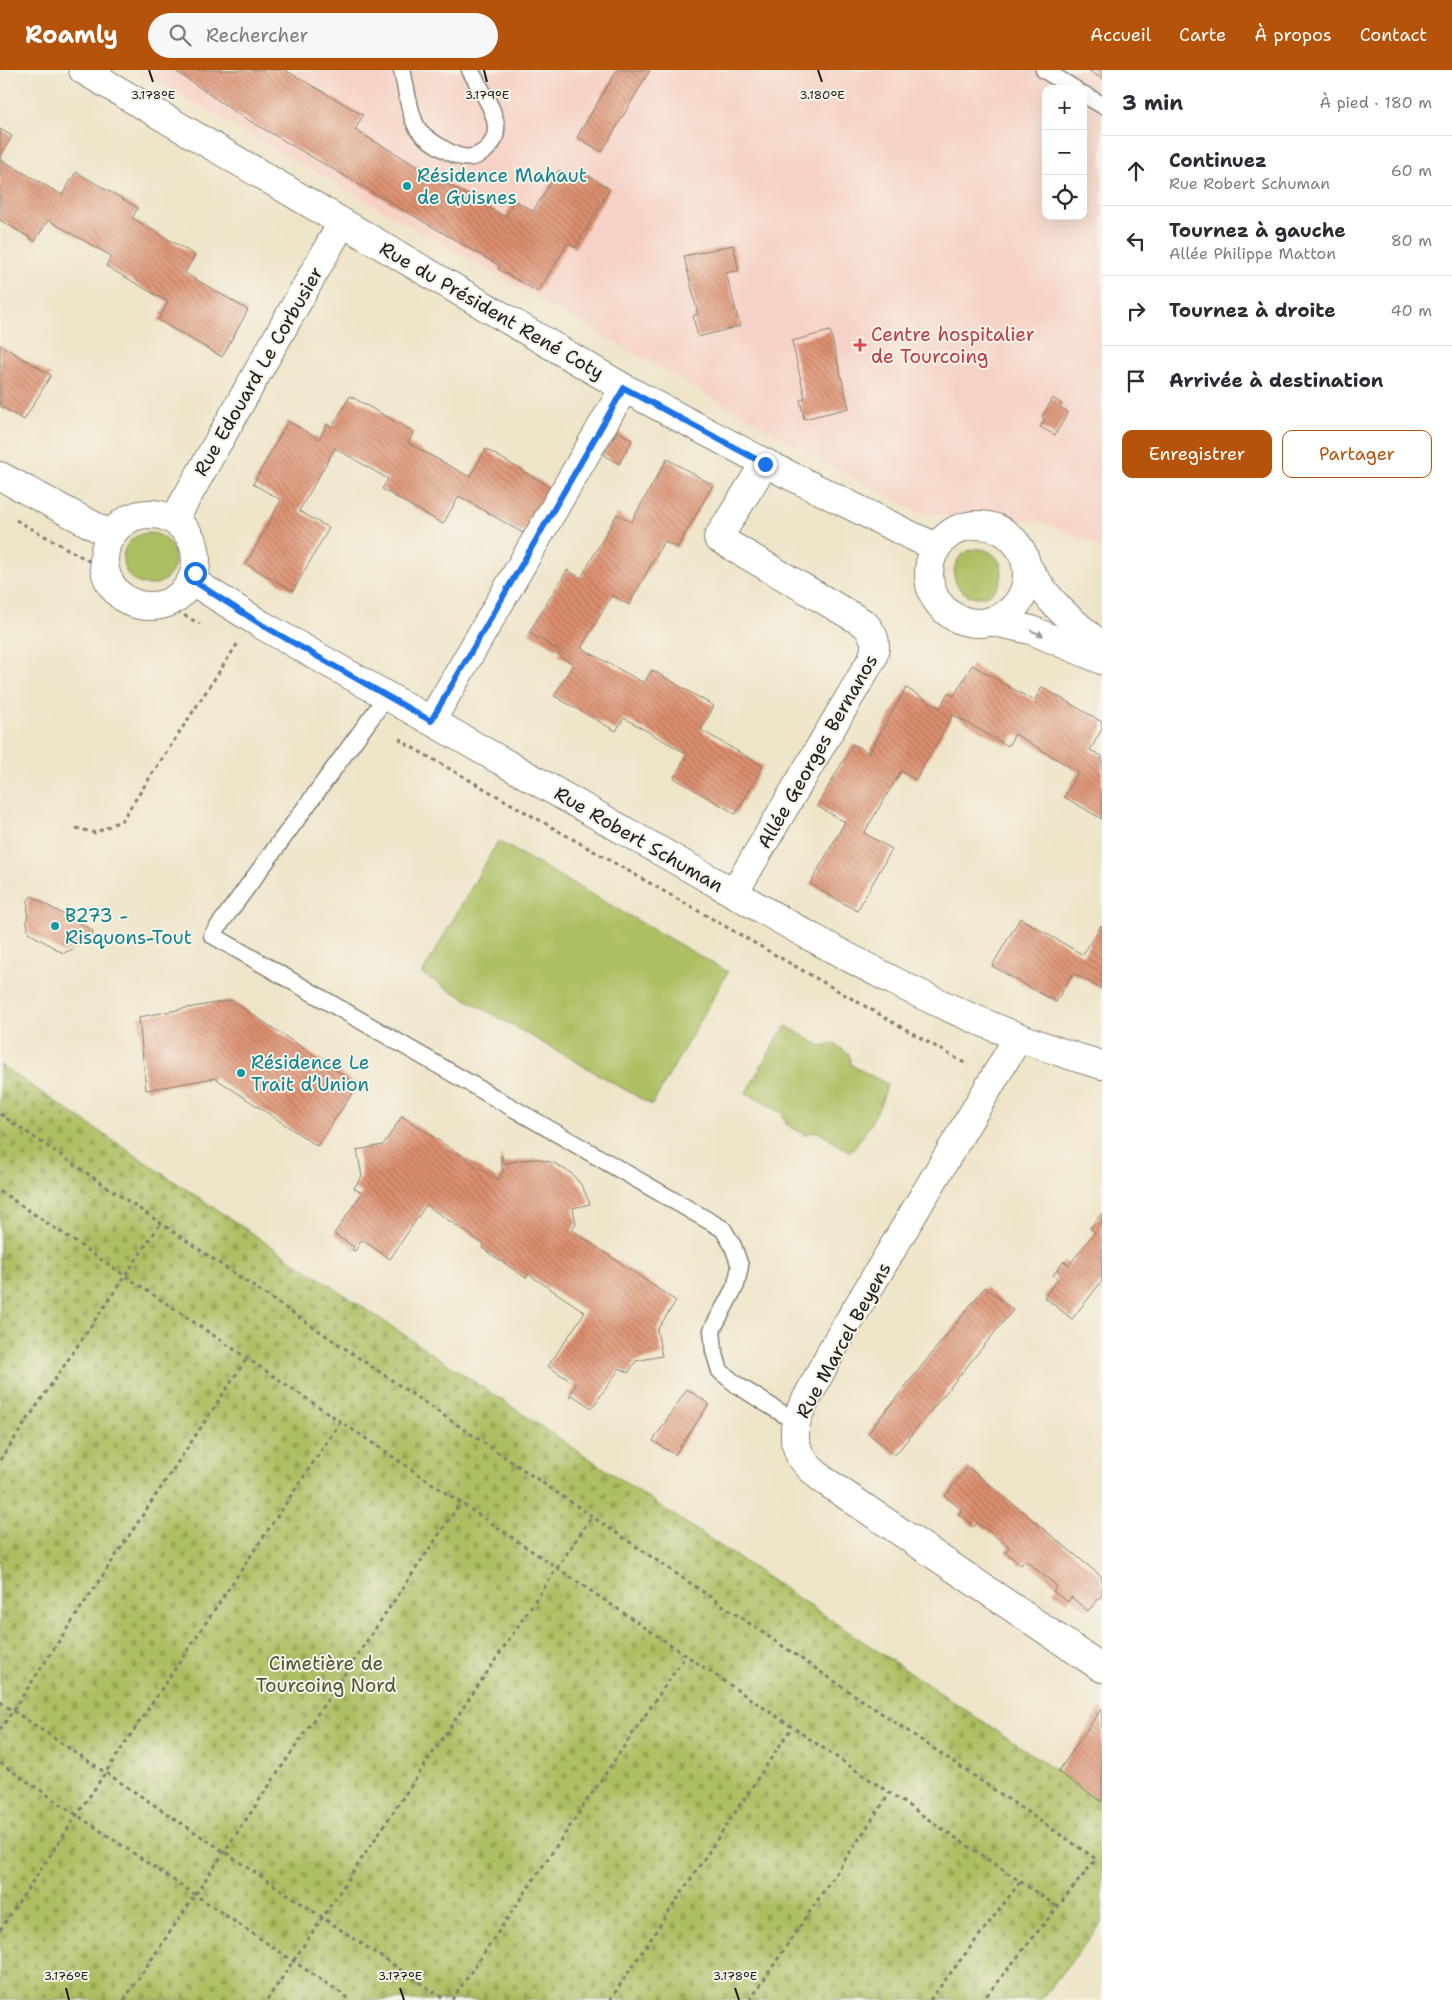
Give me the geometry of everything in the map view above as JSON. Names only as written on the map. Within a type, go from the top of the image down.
[{"type":"street","name":"Rue du Président René Coty","points":[[83,70],[624,388],[765,464],[937,547]]},
{"type":"street","name":"Rue Edouard Le Corbusier","points":[[174,520],[342,223]]},
{"type":"street","points":[[431,721],[624,388]]},
{"type":"street","name":"Allée Georges Bernanos","points":[[734,893],[872,658],[876,644],[874,637],[865,624],[718,538],[765,464]]},
{"type":"street","points":[[0,476],[111,534]]},
{"type":"street","points":[[151,513],[174,520],[186,530],[196,550],[196,566],[192,580],[177,598],[164,604],[148,606],[127,600],[93,564],[105,548],[111,534],[122,523],[136,515],[151,513]]},
{"type":"street","points":[[1027,566],[1027,582],[1017,604],[1005,615],[990,621],[975,623],[960,619],[946,611],[936,599],[929,577],[931,561],[937,547],[947,536],[960,528],[976,524],[991,526],[1005,533],[1017,543],[1035,581],[1056,607],[1066,618],[1102,646]]},
{"type":"street","name":"Rue Robert Schuman","points":[[192,580],[254,620],[387,696],[734,893],[895,981],[977,1022],[1061,1054],[1102,1065]]},
{"type":"street","points":[[990,621],[1031,630],[1102,660]]},
{"type":"street","name":"Rue Marcel Beyens","points":[[1018,1038],[833,1348],[798,1415],[795,1441],[800,1456],[822,1480],[1102,1668]]},
{"type":"lane","points":[[402,70],[414,120],[420,131],[456,156],[467,158],[488,149],[495,137],[496,130],[494,116],[470,70]]},
{"type":"lane","points":[[1044,70],[1068,85]]},
{"type":"lane","points":[[1087,96],[1102,105]]},
{"type":"lane","points":[[387,696],[212,935],[724,1229],[734,1246],[740,1266],[736,1285],[712,1330],[714,1351],[720,1371],[737,1385],[796,1422]]},
{"type":"path","points":[[8,516],[93,564]]},
{"type":"path","points":[[164,604],[201,624]]},
{"type":"path","points":[[76,828],[95,833],[122,820],[254,620]]},
{"type":"path","points":[[0,1114],[1096,1859],[984,2000]]},
{"type":"path","points":[[0,1190],[1058,1906]]},
{"type":"path","points":[[0,1460],[161,1223]]},
{"type":"path","points":[[0,1730],[247,1358]]},
{"type":"path","points":[[0,1930],[341,1421]]},
{"type":"path","points":[[124,2000],[461,1502]]},
{"type":"path","points":[[267,2000],[592,1516]]},
{"type":"path","points":[[452,2000],[686,1655]]},
{"type":"path","points":[[0,1702],[446,2000]]},
{"type":"path","points":[[610,2000],[792,1727]]},
{"type":"path","points":[[0,1763],[351,2000]]},
{"type":"path","points":[[750,2000],[890,1793]]},
{"type":"path","points":[[930,2000],[1021,1882]]},
{"type":"shaded area","name":"Centre hospitalier de Tourcoing","points":[[137,70],[1102,70],[1102,548],[1044,522],[920,513],[844,473]]},
{"type":"green space","points":[[149,533],[159,535],[167,541],[173,549],[175,559],[173,569],[167,577],[159,583],[149,585],[139,583],[131,577],[125,569],[123,559],[125,549],[131,541],[139,535]]},
{"type":"green space","points":[[973,549],[983,549],[995,556],[1002,568],[1002,578],[995,590],[983,597],[973,597],[965,593],[958,586],[954,578],[954,568],[958,560],[965,553]]},
{"type":"green space","points":[[498,841],[728,972],[652,1105],[422,974]]},
{"type":"green space","points":[[786,1026],[821,1046],[833,1043],[849,1054],[851,1065],[887,1084],[873,1120],[850,1152],[816,1131],[805,1135],[786,1124],[782,1113],[746,1093]]},
{"type":"green space","name":"Cimetière de Tourcoing Nord","points":[[0,1065],[1102,1801],[1102,1923],[1040,2000],[0,2000]]},
{"type":"building","name":"Résidence Mahaut de Guisnes","points":[[174,70],[285,70],[363,115],[355,130],[505,217],[514,200],[533,211],[559,170],[576,180],[581,171],[610,189],[575,248],[568,243],[538,292],[498,269],[500,266],[238,114]]},
{"type":"building","points":[[617,70],[650,70],[602,152],[577,137]]},
{"type":"building","points":[[1088,70],[1102,70],[1102,79]]},
{"type":"building","points":[[0,129],[12,136],[0,158]]},
{"type":"building","points":[[0,159],[62,195],[76,172],[138,208],[132,218],[195,255],[185,273],[248,310],[222,357],[158,320],[168,302],[106,266],[111,256],[48,220],[35,241],[0,220]]},
{"type":"building","points":[[733,245],[739,270],[726,273],[740,326],[698,337],[693,316],[698,314],[684,256]]},
{"type":"building","points":[[830,331],[849,408],[804,419],[800,400],[805,398],[792,341]]},
{"type":"building","points":[[0,345],[51,375],[24,420],[0,406]]},
{"type":"building","points":[[350,396],[414,432],[408,443],[470,477],[486,449],[550,487],[523,533],[459,496],[443,524],[382,489],[388,479],[335,448],[299,511],[329,528],[293,591],[246,564],[281,500],[253,484],[288,421],[319,439],[327,424],[332,427]]},
{"type":"building","points":[[1053,398],[1062,404],[1060,407],[1068,412],[1055,435],[1040,427],[1045,419],[1042,417]]},
{"type":"building","points":[[617,431],[632,440],[619,464],[604,455]]},
{"type":"building","points":[[667,459],[713,485],[677,548],[664,541],[629,605],[612,595],[581,648],[644,683],[652,670],[714,706],[701,730],[763,766],[736,814],[674,778],[687,754],[624,718],[616,731],[554,696],[573,664],[558,655],[561,651],[529,633],[567,570],[581,578],[617,514],[631,522]]},
{"type":"building","points":[[972,665],[1034,701],[1042,687],[1102,722],[1102,729],[1090,750],[1102,756],[1102,819],[1064,797],[1078,772],[1015,734],[1008,746],[953,715],[916,780],[901,771],[864,833],[892,849],[857,911],[810,884],[845,822],[817,806],[853,744],[869,753],[906,688],[940,708],[948,692],[954,696]]},
{"type":"building","name":"B273 - Risquons-Tout","points":[[31,896],[93,931],[92,936],[73,949],[63,953],[29,933],[27,923],[28,901]]},
{"type":"building","points":[[1020,918],[1083,955],[1101,925],[1102,989],[1073,973],[1056,1002],[992,966]]},
{"type":"building","name":"Résidence Le Trait d’Union","points":[[231,1000],[358,1085],[317,1146],[215,1078],[146,1090],[139,1017]]},
{"type":"building","points":[[402,1116],[498,1180],[503,1172],[500,1156],[502,1156],[503,1164],[538,1159],[554,1163],[572,1174],[582,1186],[590,1204],[573,1208],[576,1224],[572,1230],[676,1301],[657,1330],[662,1356],[636,1361],[628,1373],[620,1368],[592,1408],[572,1395],[571,1397],[569,1396],[576,1385],[548,1366],[585,1312],[528,1274],[526,1278],[482,1248],[484,1244],[426,1205],[390,1259],[362,1240],[355,1251],[352,1250],[354,1247],[334,1234],[362,1193],[354,1188],[362,1176],[357,1150],[383,1145]]},
{"type":"building","points":[[1102,1213],[1102,1281],[1072,1319],[1044,1297],[1058,1279],[1053,1275],[1064,1261],[1069,1265],[1095,1232],[1090,1228]]},
{"type":"building","points":[[985,1287],[1013,1310],[895,1455],[868,1433]]},
{"type":"building","points":[[687,1389],[709,1404],[675,1455],[653,1441]]},
{"type":"building","points":[[968,1467],[1102,1577],[1102,1595],[1088,1611],[1071,1597],[1068,1602],[1053,1591],[1057,1586],[1025,1560],[1021,1565],[1005,1552],[1009,1547],[977,1522],[974,1527],[958,1514],[962,1510],[945,1496]]},
{"type":"building","points":[[1102,1710],[1102,1802],[1058,1772]]},
{"type":"place","name":"Résidence Mahaut de Guisnes","points":[[407,186]]},
{"type":"place","name":"Centre hospitalier de Tourcoing","points":[[860,345]]},
{"type":"place","name":"B273 - Risquons-Tout","points":[[55,926]]},
{"type":"place","name":"Résidence Le Trait d’Union","points":[[241,1073]]},
{"type":"route","points":[[195,573],[192,580],[262,625],[431,721],[624,388],[765,464]]}]
